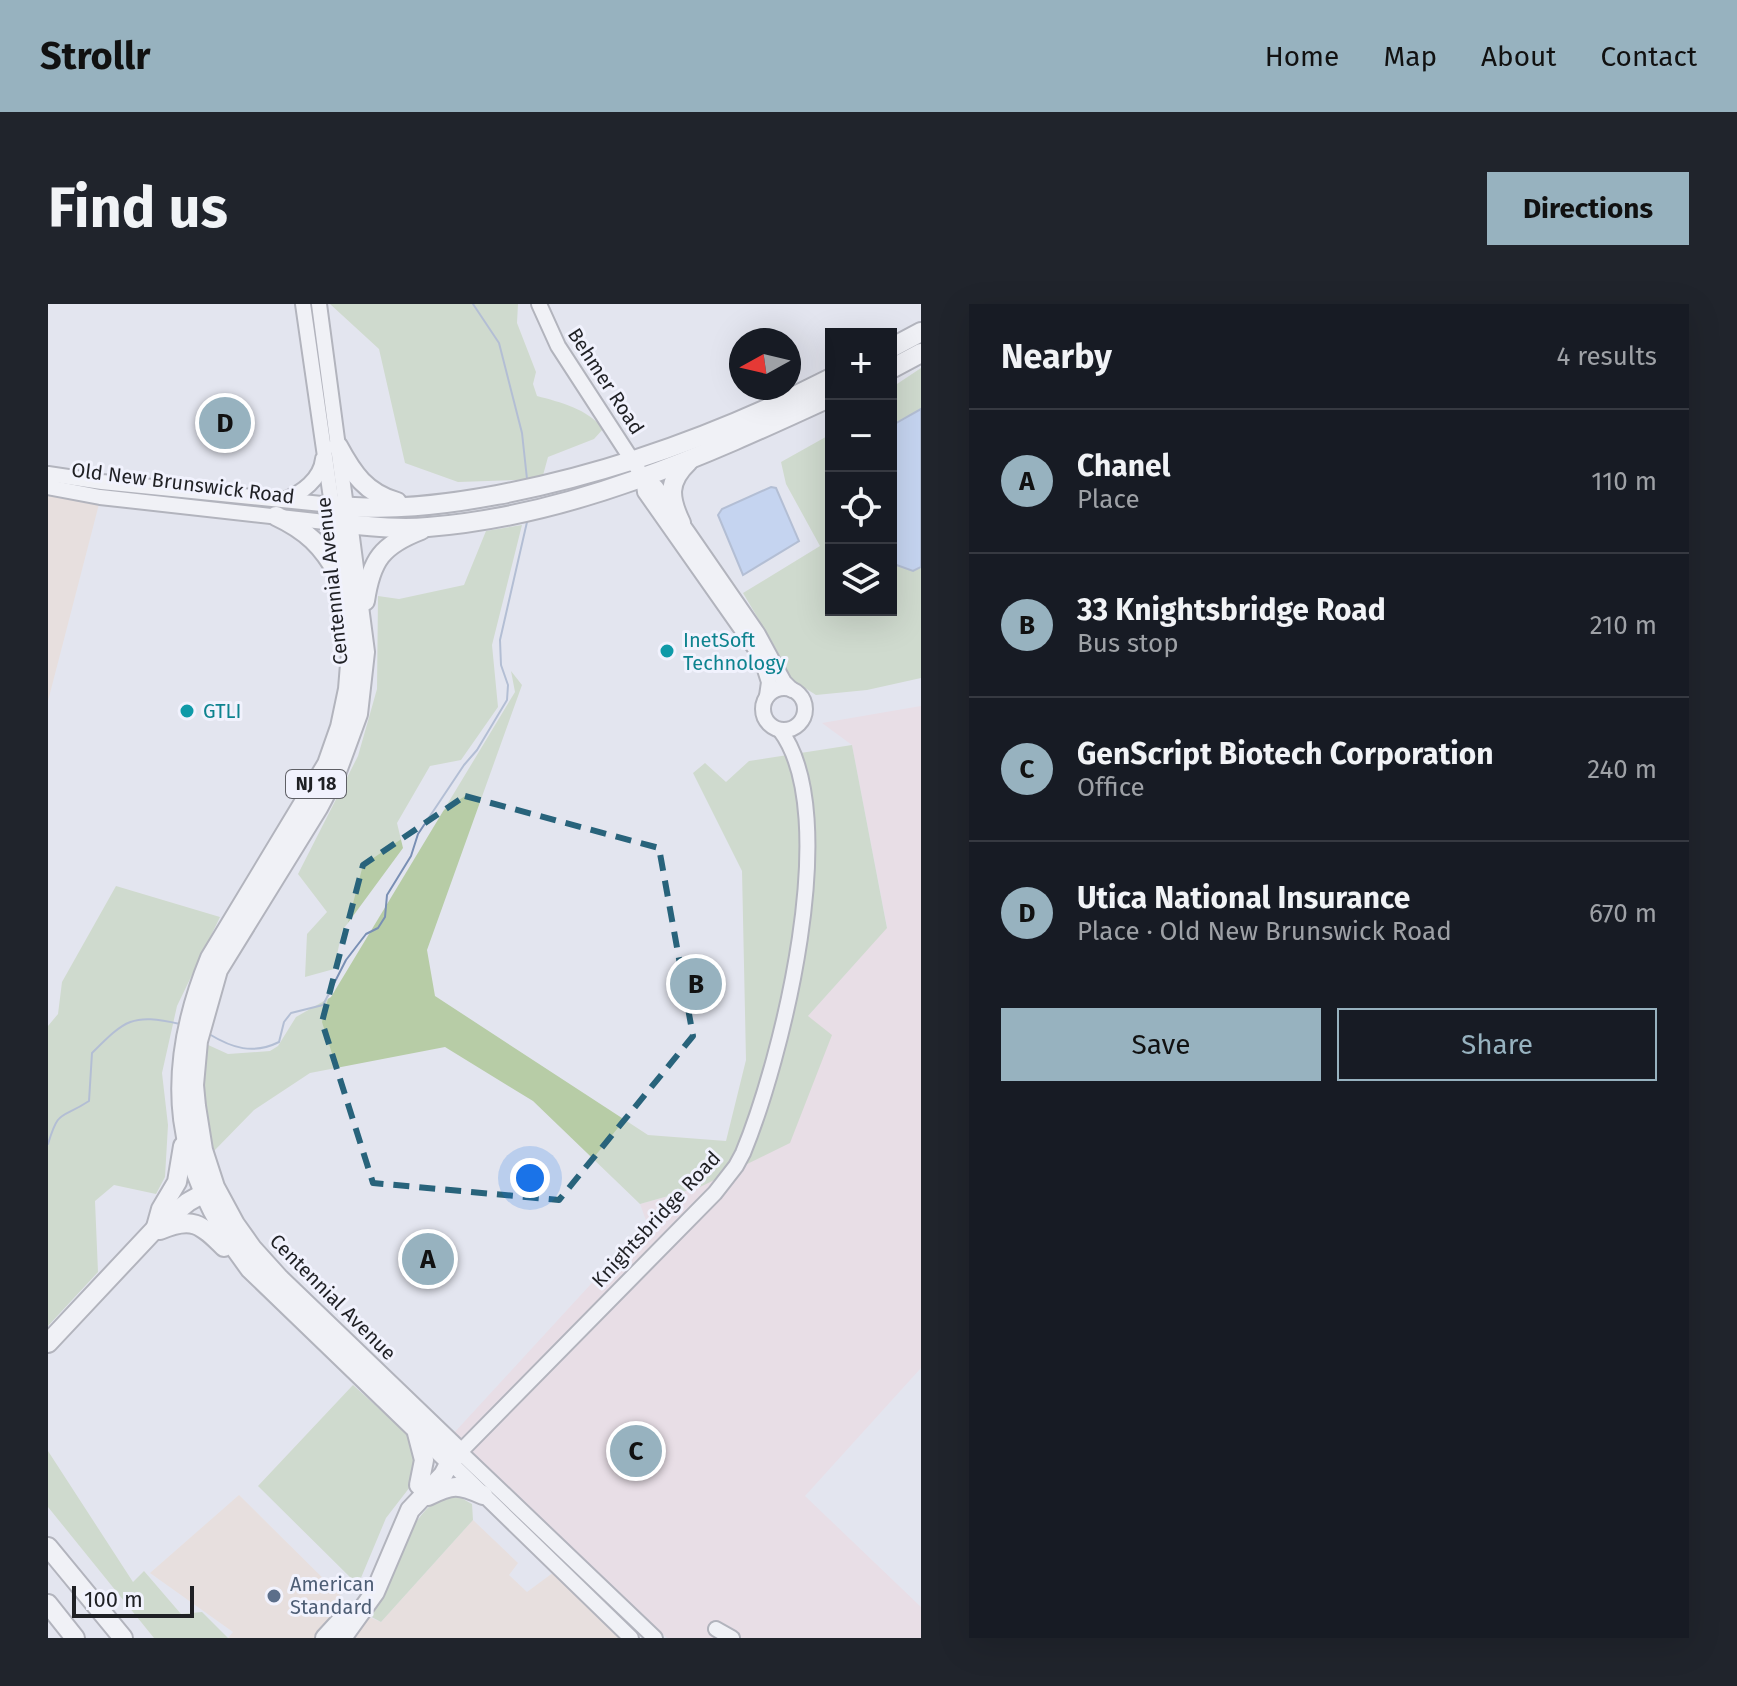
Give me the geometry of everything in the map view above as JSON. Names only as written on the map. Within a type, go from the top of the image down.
[{"type":"highway","points":[[897,345],[921,332]]},
{"type":"highway","points":[[897,366],[921,353]]},
{"type":"highway","name":"NJ 18","points":[[638,469],[825,381]]},
{"type":"highway","name":"NJ 18","points":[[638,469],[694,458],[825,400]]},
{"type":"highway","points":[[331,446],[364,486],[382,497],[411,506]]},
{"type":"highway","points":[[681,523],[674,508],[671,488],[679,471],[694,458]]},
{"type":"highway","name":"Old New Brunswick Road","points":[[340,515],[464,501],[638,469]]},
{"type":"highway","name":"Old New Brunswick Road","points":[[340,515],[426,528],[503,517],[544,509],[608,490],[638,469]]},
{"type":"highway","points":[[279,508],[331,560],[344,585]]},
{"type":"highway","name":"Centennial Avenue","points":[[340,515],[351,652],[348,689],[340,727],[327,764],[210,958],[181,1088],[184,1128],[224,1233],[250,1269],[416,1431],[455,1457]]},
{"type":"highway","name":"Centennial Avenue","points":[[340,515],[363,620],[365,652],[363,683],[349,743],[318,808],[218,970],[193,1030],[196,1106],[209,1190],[266,1264],[455,1457]]},
{"type":"highway","name":"NJ 18","points":[[363,620],[373,566],[394,542],[426,528]]},
{"type":"highway","points":[[153,1232],[161,1209],[177,1182],[184,1128]]},
{"type":"highway","points":[[48,1343],[153,1232],[209,1190]]},
{"type":"highway","points":[[153,1232],[180,1223],[194,1223],[206,1229],[250,1269]]},
{"type":"highway","points":[[416,1431],[424,1460],[419,1493]]},
{"type":"highway","points":[[342,1638],[375,1592],[403,1522],[419,1493],[436,1467],[455,1457]]},
{"type":"highway","points":[[325,1638],[360,1596],[396,1514],[419,1493],[463,1486],[483,1495]]},
{"type":"highway","points":[[48,1547],[123,1638]]},
{"type":"highway","points":[[48,1604],[75,1638]]},
{"type":"highway","points":[[110,1623],[122,1624],[136,1638]]},
{"type":"street","name":"Centennial Avenue","points":[[303,304],[331,446]]},
{"type":"street","name":"Centennial Avenue","points":[[319,304],[340,515]]},
{"type":"street","name":"Behmer Road","points":[[539,304],[558,346],[638,469]]},
{"type":"street","points":[[279,508],[311,483],[331,446]]},
{"type":"street","points":[[638,469],[656,487],[758,634],[784,682],[804,704],[804,715],[798,725],[780,730],[765,719],[763,709],[769,682],[761,657],[645,492],[638,469]]},
{"type":"street","name":"Old New Brunswick Road","points":[[48,474],[340,515]]},
{"type":"street","name":"Old New Brunswick Road","points":[[48,487],[100,497],[279,508]]},
{"type":"street","points":[[767,696],[778,689],[792,690]]},
{"type":"street","name":"Knightsbridge Road","points":[[795,761],[798,725]]},
{"type":"street","name":"Knightsbridge Road","points":[[455,1457],[715,1193],[743,1153],[774,1066],[783,1029],[807,883],[806,818],[795,761],[780,730]]},
{"type":"street","name":"Centennial Avenue","points":[[455,1457],[483,1495],[631,1638]]},
{"type":"street","name":"Centennial Avenue","points":[[455,1457],[655,1638]]},
{"type":"street","points":[[716,1629],[732,1638]]},
{"type":"highlighted area","points":[[465,796],[659,848],[693,1036],[559,1200],[373,1183],[322,1022],[363,865]]},
{"type":"shaded area","points":[[48,494],[99,504],[48,701]]},
{"type":"shaded area","points":[[921,706],[921,1368],[805,1496],[921,1607],[921,1638],[667,1638],[453,1434],[647,1223],[640,1204],[700,1187],[808,1016],[887,927],[852,745],[822,723]]},
{"type":"shaded area","points":[[239,1495],[348,1603],[317,1638],[228,1638],[233,1632],[150,1573]]},
{"type":"shaded area","points":[[473,1520],[518,1563],[509,1575],[527,1592],[554,1572],[622,1638],[352,1638],[369,1617],[381,1622]]},
{"type":"green space","points":[[330,304],[518,304],[517,323],[536,372],[533,384],[537,396],[582,411],[603,429],[594,439],[548,457],[542,479],[458,482],[405,463],[379,349]]},
{"type":"green space","points":[[921,368],[921,409],[897,423],[897,400],[897,384]]},
{"type":"green space","points":[[825,437],[825,616],[897,616],[897,565],[913,571],[921,567],[921,678],[867,690],[816,695],[786,676],[775,647],[743,593],[820,546],[786,484],[781,462]]},
{"type":"green space","points":[[522,525],[492,645],[498,707],[461,760],[430,766],[397,823],[403,848],[342,931],[334,969],[305,977],[307,934],[327,912],[298,874],[358,756],[377,689],[378,596],[399,599],[464,585],[486,531]]},
{"type":"green space","points":[[511,671],[522,685],[427,950],[435,996],[648,1135],[726,1141],[746,1060],[742,871],[693,773],[705,763],[726,782],[749,761],[852,745],[887,928],[808,1016],[832,1035],[790,1143],[700,1187],[640,1204],[533,1101],[445,1047],[310,1073],[254,1110],[214,1151],[205,1112],[206,1044],[228,1054],[270,1051],[278,1046],[296,1017],[331,997],[515,692]]},
{"type":"green space","points":[[116,886],[220,917],[177,1006],[162,1073],[168,1125],[165,1177],[156,1194],[114,1185],[95,1201],[98,1272],[48,1326],[48,1026],[58,1014],[62,982]]},
{"type":"green space","points":[[353,1385],[403,1430],[418,1450],[413,1483],[386,1518],[358,1585],[258,1486]]},
{"type":"green space","points":[[48,1451],[133,1582],[144,1571],[181,1614],[202,1612],[228,1638],[154,1638],[48,1507]]},
{"type":"green space","points":[[454,1494],[472,1504],[473,1520],[381,1622],[366,1614],[413,1526],[434,1503]]},
{"type":"water","points":[[921,409],[921,567],[913,571],[897,565],[897,423]]},
{"type":"water","points":[[771,487],[776,488],[799,541],[743,575],[718,515],[722,509]]},
{"type":"waterway","points":[[473,304],[499,343],[522,433],[527,479]]},
{"type":"waterway","points":[[209,1034],[226,1043],[251,1049],[279,1042],[284,1022],[291,1013],[323,1005],[346,960],[366,934],[378,928],[385,917],[387,895],[411,856],[418,834],[477,750],[507,700],[508,685],[501,665],[500,640],[527,522]]},
{"type":"waterway","points":[[48,1144],[58,1120],[89,1101],[92,1053],[113,1033],[130,1022],[140,1020],[180,1024]]},
{"type":"place","name":"Utica National Insurance","points":[[225,423]]},
{"type":"place","name":"InetSoft Technology","points":[[667,651]]},
{"type":"place","name":"GTLI","points":[[187,711]]},
{"type":"place","name":"33 Knightsbridge Road","points":[[696,984]]},
{"type":"place","name":"Chanel","points":[[428,1259]]},
{"type":"place","name":"GenScript Biotech Corporation","points":[[636,1451]]},
{"type":"place","name":"American Standard","points":[[274,1596]]}]
